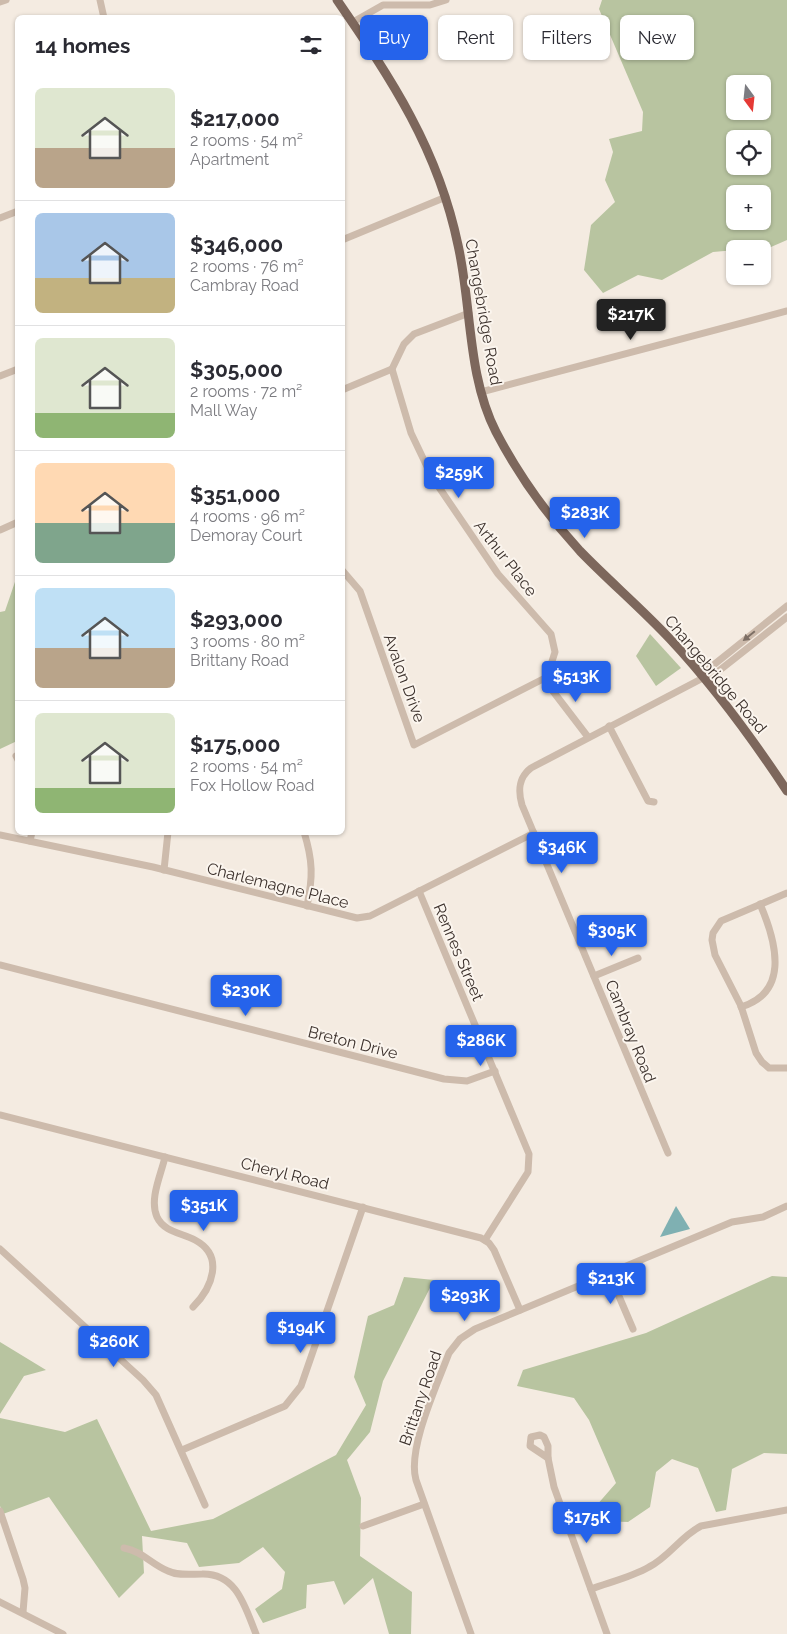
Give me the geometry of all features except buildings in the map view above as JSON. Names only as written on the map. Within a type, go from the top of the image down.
[{"type":"main road","name":"Changebridge Road","points":[[337,0],[353,22],[416,124],[446,196],[458,246],[469,313],[475,368],[490,418],[503,445],[560,528],[599,570],[671,640],[760,750],[787,791]]},
{"type":"street","points":[[0,2],[6,0]]},
{"type":"street","points":[[100,0],[103,15]]},
{"type":"street","points":[[353,22],[383,5],[430,5],[446,0]]},
{"type":"street","points":[[345,239],[446,196]]},
{"type":"street","points":[[0,218],[15,212]]},
{"type":"street","points":[[482,392],[787,311]]},
{"type":"street","points":[[345,389],[392,369],[404,344],[414,334],[469,313]]},
{"type":"street","name":"Arthur Place","points":[[392,369],[411,433],[432,477],[498,574],[552,634],[555,652],[547,677]]},
{"type":"street","points":[[0,376],[15,370]]},
{"type":"street","points":[[0,530],[15,523]]},
{"type":"street","name":"Avalon Drive","points":[[345,574],[360,591],[414,745],[547,677]]},
{"type":"street","points":[[703,678],[787,606]]},
{"type":"street","points":[[703,678],[787,617]]},
{"type":"street","points":[[547,677],[554,694],[588,737]]},
{"type":"street","name":"Cambray Road","points":[[668,1153],[520,796],[522,778],[531,768],[703,678]]},
{"type":"street","points":[[609,726],[648,801],[654,802]]},
{"type":"street","name":"Charlemagne Place","points":[[0,835],[164,870],[352,918],[366,917],[534,833]]},
{"type":"street","points":[[30,841],[31,835]]},
{"type":"street","points":[[164,870],[168,835]]},
{"type":"street","points":[[305,835],[312,860],[312,874],[307,906]]},
{"type":"street","name":"Rennes Street","points":[[419,891],[495,1071],[530,1161],[528,1172],[485,1240]]},
{"type":"street","points":[[787,893],[721,922],[713,933],[714,951],[741,1007],[750,1040],[762,1062],[774,1069],[787,1068]]},
{"type":"street","points":[[760,904],[783,958]]},
{"type":"street","points":[[594,976],[638,958]]},
{"type":"street","name":"Breton Drive","points":[[0,965],[453,1081],[476,1079],[495,1071]]},
{"type":"street","points":[[741,1007],[772,995]]},
{"type":"street","name":"Cheryl Road","points":[[0,1115],[485,1240]]},
{"type":"street","points":[[165,1157],[154,1200],[157,1217],[166,1228],[203,1245],[212,1261],[211,1281],[205,1295],[194,1307]]},
{"type":"street","name":"Brittany Road","points":[[471,1634],[424,1504],[413,1464],[418,1439],[449,1353],[467,1333],[732,1222],[762,1216],[787,1206]]},
{"type":"street","points":[[182,1450],[285,1406],[296,1394],[318,1340],[362,1207]]},
{"type":"street","points":[[485,1240],[494,1250],[520,1310]]},
{"type":"street","points":[[0,1249],[144,1380],[161,1402],[205,1505]]},
{"type":"street","points":[[609,1273],[633,1329]]},
{"type":"street","points":[[548,1458],[554,1487],[607,1634]]},
{"type":"street","points":[[363,1526],[424,1504]]},
{"type":"street","points":[[591,1589],[649,1567],[664,1557],[689,1533],[701,1526],[787,1510]]},
{"type":"street","points":[[0,1511],[23,1579],[25,1588],[23,1612]]},
{"type":"street","points":[[124,1548],[138,1550],[168,1572],[179,1574],[215,1574],[228,1580],[237,1590],[256,1634]]},
{"type":"street","points":[[0,1602],[23,1612],[63,1634]]},
{"type":"green space","points":[[602,0],[787,0],[787,240],[771,247],[771,240],[726,240],[726,251],[713,252],[662,280],[638,275],[603,293],[584,270],[591,225],[615,202],[605,180],[613,152],[609,139],[642,131],[643,112],[621,60],[694,60],[694,15],[620,15],[620,58],[610,35],[610,15],[602,15],[599,9]]},
{"type":"green space","points":[[15,582],[15,742],[0,749],[0,612],[5,611]]},
{"type":"green space","points":[[650,634],[681,668],[656,686],[636,656]]},
{"type":"green space","points":[[772,1276],[787,1277],[787,1454],[764,1453],[732,1469],[726,1510],[716,1512],[698,1468],[672,1459],[656,1472],[650,1507],[628,1522],[599,1521],[596,1506],[616,1483],[589,1420],[574,1398],[517,1386],[523,1370],[646,1333]]},
{"type":"green space","points":[[404,1277],[434,1280],[383,1381],[370,1432],[347,1460],[361,1498],[360,1556],[412,1592],[411,1634],[389,1634],[373,1578],[344,1605],[334,1581],[307,1585],[306,1608],[263,1623],[255,1609],[282,1589],[285,1572],[263,1547],[239,1563],[199,1567],[187,1543],[142,1536],[144,1573],[119,1598],[49,1497],[3,1514],[0,1506],[0,1418],[65,1432],[97,1419],[151,1531],[213,1519],[336,1455],[366,1405],[354,1377],[368,1316],[394,1305]]},
{"type":"green space","points":[[0,1342],[46,1370],[24,1376],[0,1414]]},
{"type":"water","points":[[676,1206],[690,1229],[660,1237]]}]
